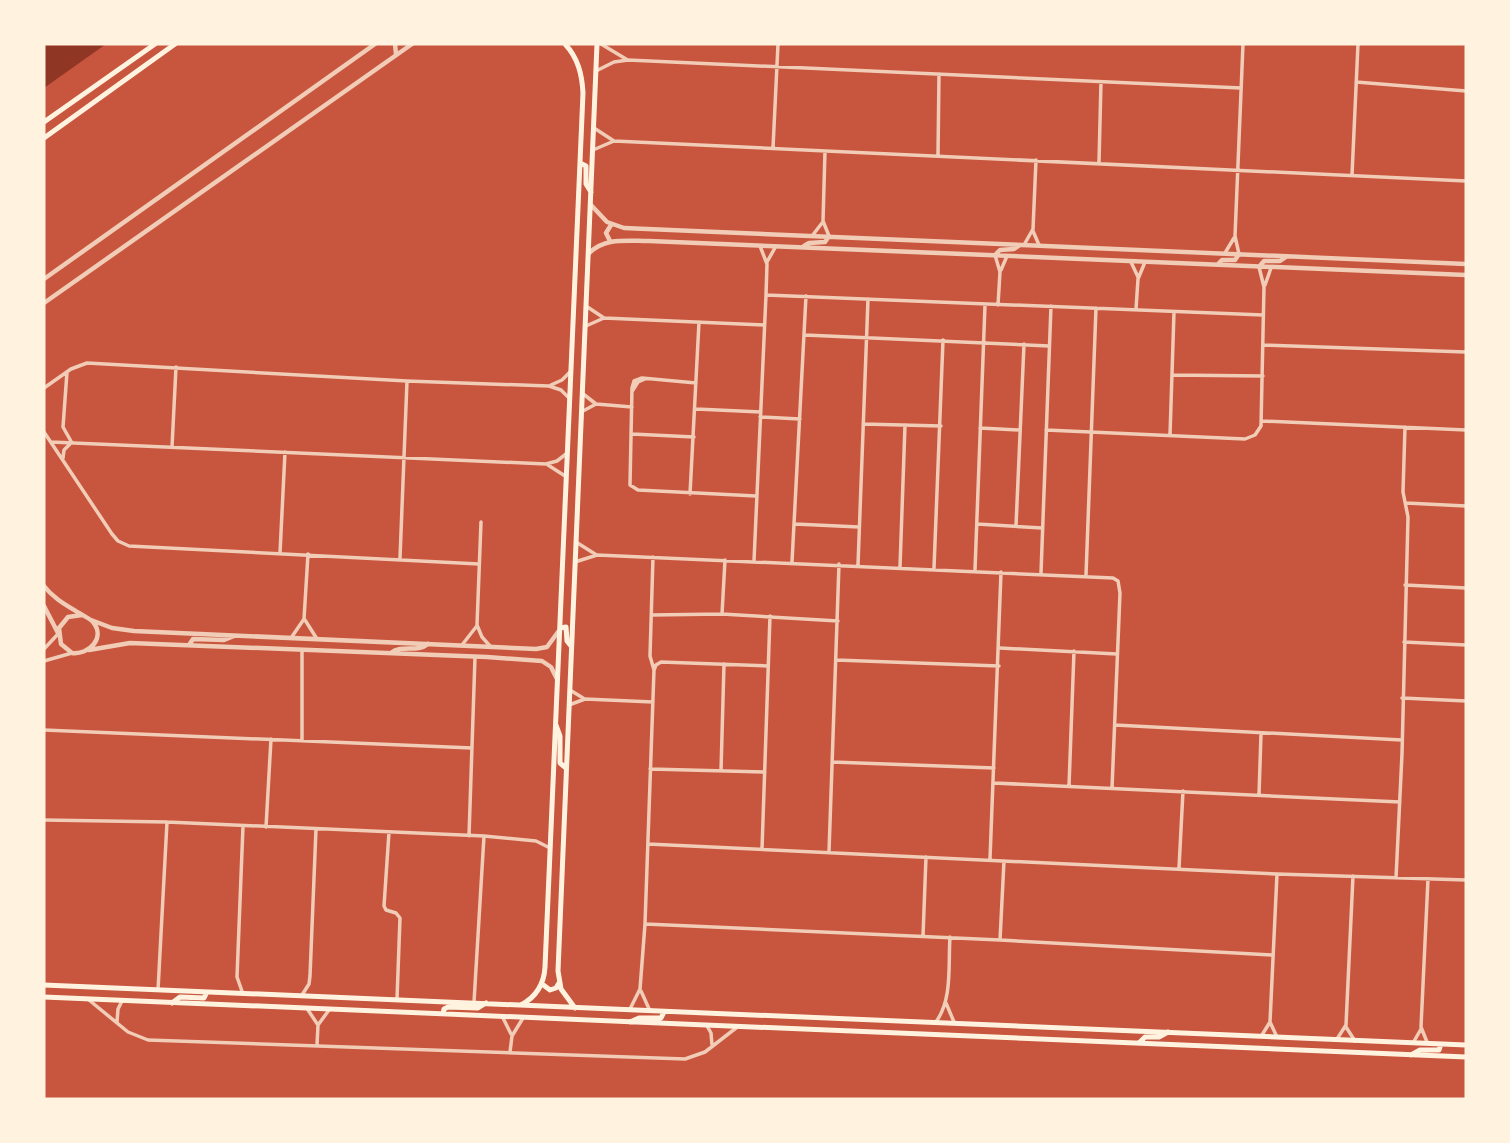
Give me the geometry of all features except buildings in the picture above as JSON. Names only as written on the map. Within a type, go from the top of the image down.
[{"type":"main road","points":[[44,122],[155,44]]},
{"type":"main road","points":[[44,138],[175,44]]},
{"type":"main road","points":[[519,1005],[531,999],[542,984],[545,973],[551,848],[580,163],[581,74],[577,61],[565,44]]},
{"type":"main road","points":[[575,1007],[567,999],[559,983],[558,971],[599,44]]},
{"type":"main road","points":[[580,163],[586,166],[586,184],[591,192]]},
{"type":"main road","points":[[560,628],[566,628],[567,641],[571,646]]},
{"type":"main road","points":[[556,726],[560,737],[559,763],[566,768]]},
{"type":"main road","points":[[542,984],[546,989],[552,990],[559,983]]},
{"type":"main road","points":[[44,985],[1466,1045]]},
{"type":"main road","points":[[172,1003],[180,998],[204,998],[207,992]]},
{"type":"main road","points":[[44,997],[1466,1057]]},
{"type":"main road","points":[[443,1014],[448,1007],[478,1008],[486,1003]]},
{"type":"main road","points":[[631,1022],[639,1018],[662,1017],[664,1012]]},
{"type":"main road","points":[[1139,1044],[1145,1037],[1159,1037],[1168,1032]]},
{"type":"main road","points":[[1411,1055],[1418,1051],[1439,1050],[1441,1044]]},
{"type":"street","points":[[44,279],[376,44]]},
{"type":"street","points":[[395,44],[396,55]]},
{"type":"street","points":[[44,303],[412,44]]},
{"type":"street","points":[[599,44],[628,60]]},
{"type":"street","points":[[773,148],[778,44]]},
{"type":"street","points":[[1240,254],[1235,236],[1243,44]]},
{"type":"street","points":[[1352,175],[1358,44]]},
{"type":"street","points":[[596,71],[628,60],[1241,88]]},
{"type":"street","points":[[938,155],[939,74]]},
{"type":"street","points":[[1099,162],[1101,82]]},
{"type":"street","points":[[1356,82],[1466,91]]},
{"type":"street","points":[[594,128],[614,141]]},
{"type":"street","points":[[593,150],[614,141],[1466,181]]},
{"type":"street","points":[[825,150],[823,221],[829,236]]},
{"type":"street","points":[[1036,160],[1033,229],[1039,245]]},
{"type":"street","points":[[590,204],[599,216],[611,225],[636,229],[1466,264]]},
{"type":"street","points":[[812,236],[823,221]]},
{"type":"street","points":[[610,241],[606,233],[611,225]]},
{"type":"street","points":[[995,255],[1000,250],[1016,249],[1022,245],[1033,229]]},
{"type":"street","points":[[804,247],[809,243],[825,242],[829,236]]},
{"type":"street","points":[[1226,254],[1235,236]]},
{"type":"street","points":[[588,254],[600,244],[610,241],[760,245],[1271,268],[1460,275],[1466,273]]},
{"type":"street","points":[[754,561],[767,264],[760,245]]},
{"type":"street","points":[[767,264],[776,246]]},
{"type":"street","points":[[1218,264],[1222,260],[1236,259],[1240,254]]},
{"type":"street","points":[[995,255],[1000,272],[998,304]]},
{"type":"street","points":[[1000,272],[1007,256]]},
{"type":"street","points":[[1259,267],[1264,261],[1280,261],[1286,256]]},
{"type":"street","points":[[1131,261],[1138,279]]},
{"type":"street","points":[[1136,309],[1138,279],[1145,262]]},
{"type":"street","points":[[1046,430],[1245,439],[1259,431],[1262,421],[1264,287],[1259,267]]},
{"type":"street","points":[[1264,287],[1271,268]]},
{"type":"street","points":[[766,295],[1263,315]]},
{"type":"street","points":[[792,562],[806,296]]},
{"type":"street","points":[[858,565],[868,299]]},
{"type":"street","points":[[975,570],[985,304]]},
{"type":"street","points":[[586,306],[604,318]]},
{"type":"street","points":[[1041,573],[1051,306]]},
{"type":"street","points":[[1086,575],[1096,308]]},
{"type":"street","points":[[1170,435],[1174,312]]},
{"type":"street","points":[[585,327],[604,318],[764,325]]},
{"type":"street","points":[[690,494],[699,322]]},
{"type":"street","points":[[805,335],[1049,346]]},
{"type":"street","points":[[934,568],[943,340]]},
{"type":"street","points":[[1016,526],[1024,344]]},
{"type":"street","points":[[1263,345],[1466,352]]},
{"type":"street","points":[[44,388],[67,372],[87,363],[549,386],[561,390],[570,400]]},
{"type":"street","points":[[172,447],[177,367]]},
{"type":"street","points":[[549,386],[562,380],[571,371]]},
{"type":"street","points":[[67,372],[64,427],[72,443]]},
{"type":"street","points":[[1172,375],[1263,376]]},
{"type":"street","points":[[696,383],[646,379],[638,382],[633,392],[632,407],[629,482],[632,488],[690,494],[757,496]]},
{"type":"street","points":[[400,558],[407,381]]},
{"type":"street","points":[[582,393],[596,404],[632,407]]},
{"type":"street","points":[[582,412],[596,404]]},
{"type":"street","points":[[695,409],[761,411]]},
{"type":"street","points":[[760,417],[800,419]]},
{"type":"street","points":[[1262,421],[1466,430]]},
{"type":"street","points":[[863,424],[941,426]]},
{"type":"street","points":[[900,567],[905,425]]},
{"type":"street","points":[[1396,877],[1408,517],[1403,492],[1405,427]]},
{"type":"street","points":[[981,428],[1020,430]]},
{"type":"street","points":[[44,432],[112,534],[130,547],[400,558],[479,564]]},
{"type":"street","points":[[632,434],[694,437]]},
{"type":"street","points":[[51,442],[546,464],[557,461],[567,453]]},
{"type":"street","points":[[63,460],[64,450],[72,443]]},
{"type":"street","points":[[280,553],[285,452]]},
{"type":"street","points":[[546,464],[567,478]]},
{"type":"street","points":[[1406,503],[1466,506]]},
{"type":"street","points":[[481,522],[477,625],[482,637],[491,647]]},
{"type":"street","points":[[795,524],[859,527]]},
{"type":"street","points":[[977,524],[1042,528]]},
{"type":"street","points":[[576,542],[597,555]]},
{"type":"street","points":[[291,638],[304,619],[308,554]]},
{"type":"street","points":[[575,562],[597,555],[1113,578],[1119,584],[1112,788]]},
{"type":"street","points":[[629,1010],[640,989],[645,925],[654,670],[650,656],[653,557]]},
{"type":"street","points":[[722,614],[724,560]]},
{"type":"street","points":[[829,852],[839,564]]},
{"type":"street","points":[[990,859],[1001,572]]},
{"type":"street","points":[[1405,585],[1466,588]]},
{"type":"street","points":[[44,586],[52,595],[91,620],[112,628],[134,631],[544,648],[553,641],[560,628]]},
{"type":"street","points":[[44,606],[61,644],[72,653]]},
{"type":"street","points":[[652,615],[722,614],[838,621]]},
{"type":"street","points":[[44,649],[58,634],[64,620],[73,615],[82,615]]},
{"type":"street","points":[[762,849],[770,616]]},
{"type":"street","points":[[304,619],[317,639]]},
{"type":"street","points":[[89,650],[97,638],[97,629],[91,620]]},
{"type":"street","points":[[462,645],[477,625]]},
{"type":"street","points":[[189,645],[193,639],[227,639],[234,635]]},
{"type":"street","points":[[1404,642],[1466,645]]},
{"type":"street","points":[[44,660],[124,643],[189,645],[542,661],[551,667],[558,680]]},
{"type":"street","points":[[391,654],[397,649],[420,649],[428,643]]},
{"type":"street","points":[[1000,648],[1118,654]]},
{"type":"street","points":[[302,650],[302,740]]},
{"type":"street","points":[[1069,786],[1074,651]]},
{"type":"street","points":[[469,836],[475,657]]},
{"type":"street","points":[[836,660],[999,666]]},
{"type":"street","points":[[654,670],[656,665],[662,662],[768,666]]},
{"type":"street","points":[[721,771],[724,664]]},
{"type":"street","points":[[570,690],[585,699]]},
{"type":"street","points":[[1402,698],[1466,701]]},
{"type":"street","points":[[569,705],[585,699],[653,702]]},
{"type":"street","points":[[1115,725],[1402,740]]},
{"type":"street","points":[[44,730],[472,748]]},
{"type":"street","points":[[1259,795],[1262,734]]},
{"type":"street","points":[[267,827],[271,739]]},
{"type":"street","points":[[832,762],[994,768]]},
{"type":"street","points":[[650,769],[765,772]]},
{"type":"street","points":[[993,783],[1400,802]]},
{"type":"street","points":[[1179,868],[1183,791]]},
{"type":"street","points":[[44,820],[166,822],[484,836],[536,841],[551,848]]},
{"type":"street","points":[[158,989],[166,822]]},
{"type":"street","points":[[243,826],[237,977],[243,993]]},
{"type":"street","points":[[302,995],[309,984],[310,975],[316,829]]},
{"type":"street","points":[[389,832],[384,904],[386,910],[396,913],[400,918],[397,999]]},
{"type":"street","points":[[536,841],[551,832]]},
{"type":"street","points":[[474,1002],[484,836]]},
{"type":"street","points":[[648,844],[1277,874],[1466,880]]},
{"type":"street","points":[[923,936],[926,857]]},
{"type":"street","points":[[1000,940],[1004,860]]},
{"type":"street","points":[[1261,1037],[1270,1022],[1277,874]]},
{"type":"street","points":[[1336,1040],[1346,1025],[1353,876]]},
{"type":"street","points":[[1427,1044],[1421,1027],[1428,878]]},
{"type":"street","points":[[645,925],[950,937],[1272,955]]},
{"type":"street","points":[[935,1023],[946,1001],[950,937]]},
{"type":"street","points":[[640,989],[650,1011]]},
{"type":"street","points":[[88,999],[131,1035],[148,1040],[685,1059],[701,1054],[738,1026]]},
{"type":"street","points":[[118,1024],[117,1014],[122,1001]]},
{"type":"street","points":[[946,1001],[955,1024]]},
{"type":"street","points":[[306,1008],[318,1025]]},
{"type":"street","points":[[317,1045],[318,1025],[329,1010]]},
{"type":"street","points":[[501,1016],[512,1036]]},
{"type":"street","points":[[510,1052],[512,1036],[523,1018]]},
{"type":"street","points":[[1270,1022],[1278,1037]]},
{"type":"street","points":[[1346,1025],[1355,1041]]},
{"type":"street","points":[[706,1026],[713,1038],[712,1047]]},
{"type":"street","points":[[1413,1043],[1421,1027]]},
{"type":"shaded area","points":[[44,44],[106,44],[44,88]]}]
